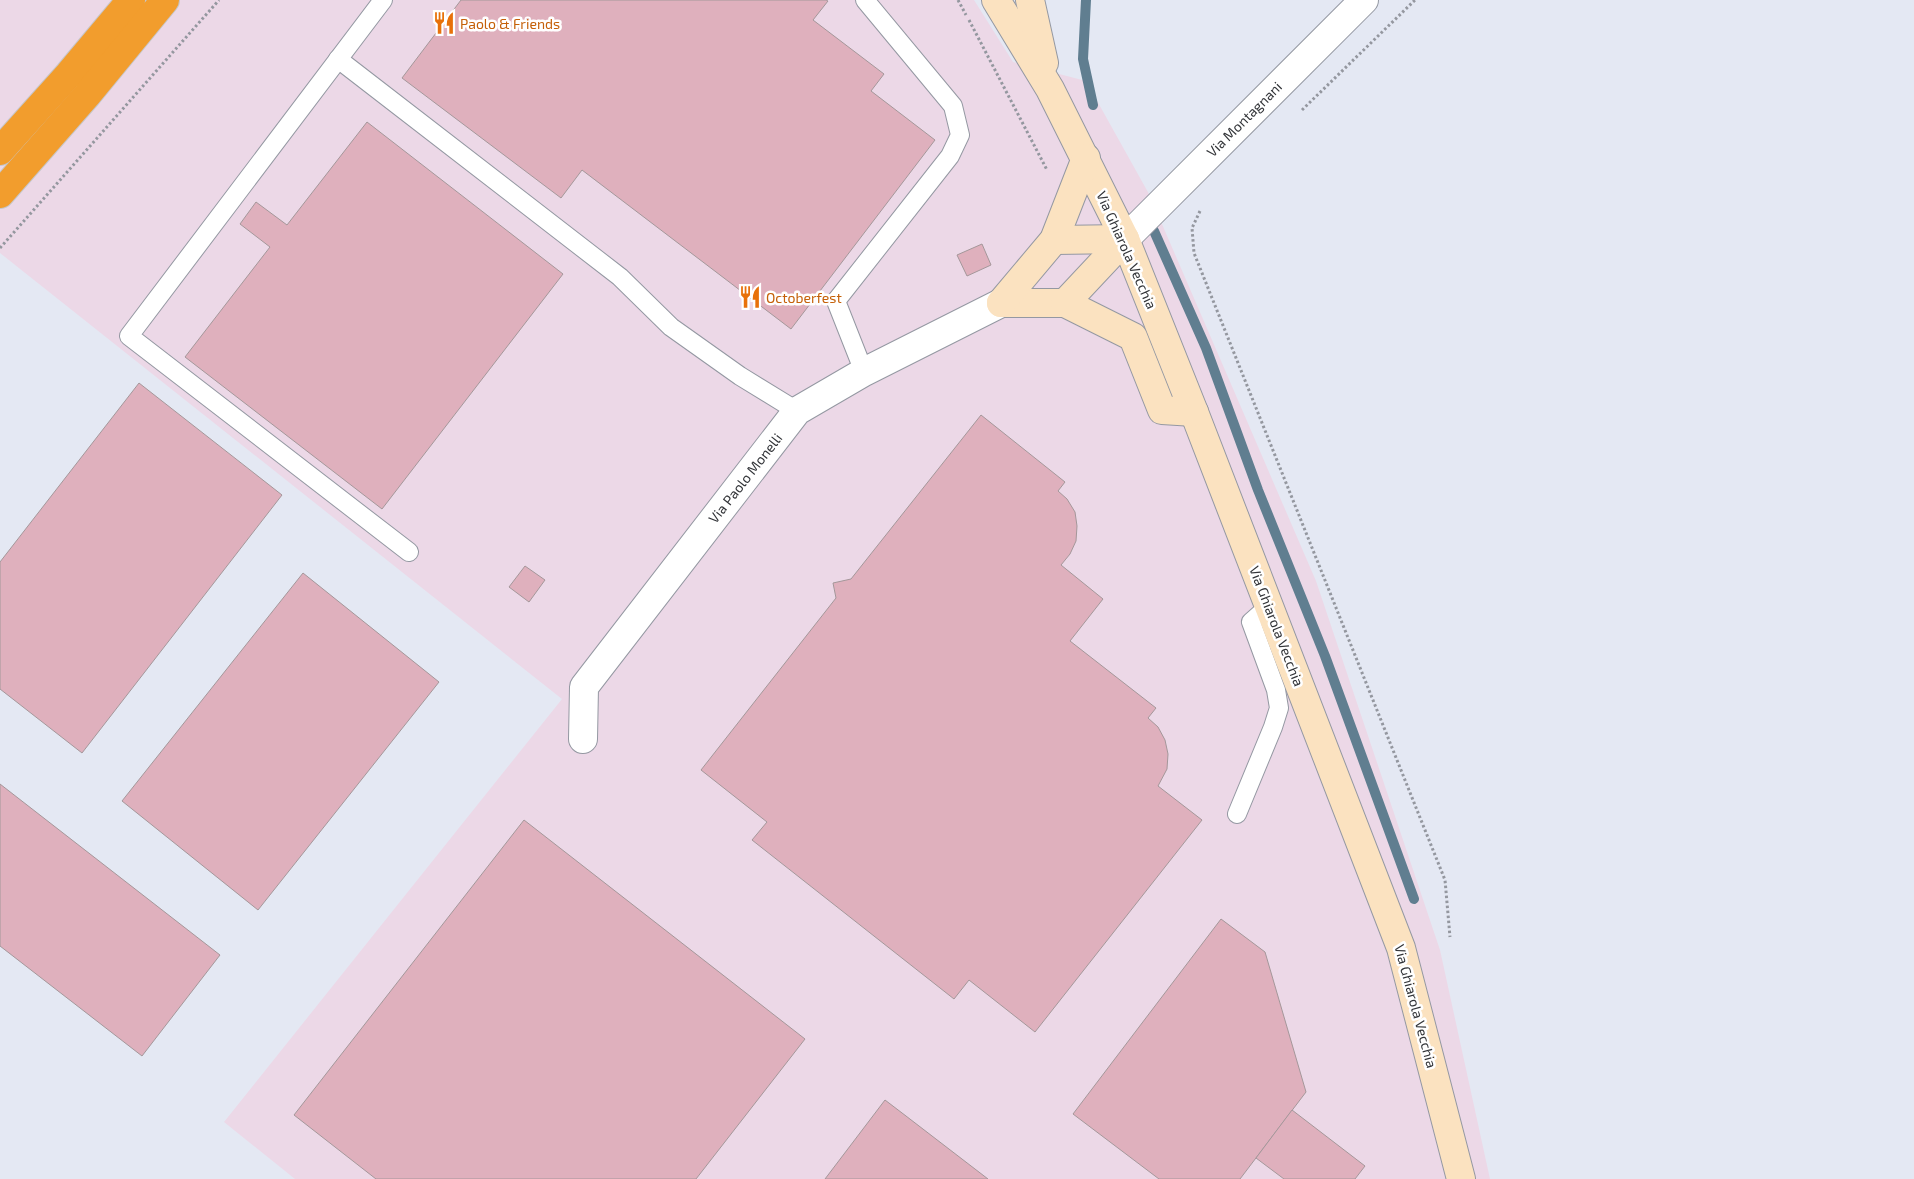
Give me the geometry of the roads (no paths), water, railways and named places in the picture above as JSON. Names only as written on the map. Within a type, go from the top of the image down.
[{"type":"highway","points":[[68,74],[124,0]]},
{"type":"highway","points":[[0,151],[130,0]]},
{"type":"highway","points":[[0,194],[87,95],[166,0]]},
{"type":"highway","points":[[87,95],[127,69],[185,0]]},
{"type":"street","name":"Via Ghiarola Vecchia","points":[[996,0],[1050,89],[1125,239],[1194,412],[1401,948],[1461,1179]]},
{"type":"street","name":"Via Ghiarola Vecchia","points":[[1030,0],[1050,89]]},
{"type":"street","name":"Via Montagnani","points":[[1125,239],[1364,0]]},
{"type":"street","points":[[1001,303],[1054,240],[1086,158]]},
{"type":"street","points":[[1054,240],[1125,239]]},
{"type":"street","points":[[1065,303],[1125,239]]},
{"type":"street","name":"Via Paolo Monelli","points":[[583,739],[584,688],[797,412],[864,372],[1001,303]]},
{"type":"street","points":[[1001,303],[1065,303],[1132,337],[1162,410],[1194,412]]},
{"type":"lane","points":[[382,0],[129,336],[409,552]]},
{"type":"lane","points":[[864,372],[836,301],[950,156],[960,135],[953,106],[865,0]]},
{"type":"lane","points":[[338,59],[620,277],[671,327],[740,376],[797,412]]},
{"type":"lane","points":[[1237,814],[1279,708],[1276,690],[1251,622],[1269,606]]},
{"type":"waterway","points":[[1086,0],[1083,59],[1093,105]]},
{"type":"waterway","points":[[1154,231],[1206,348],[1258,490],[1325,656],[1414,899]]},
{"type":"place","name":"Paolo & Friends","points":[[444,23]]},
{"type":"place","name":"Octoberfest","points":[[750,297]]}]
